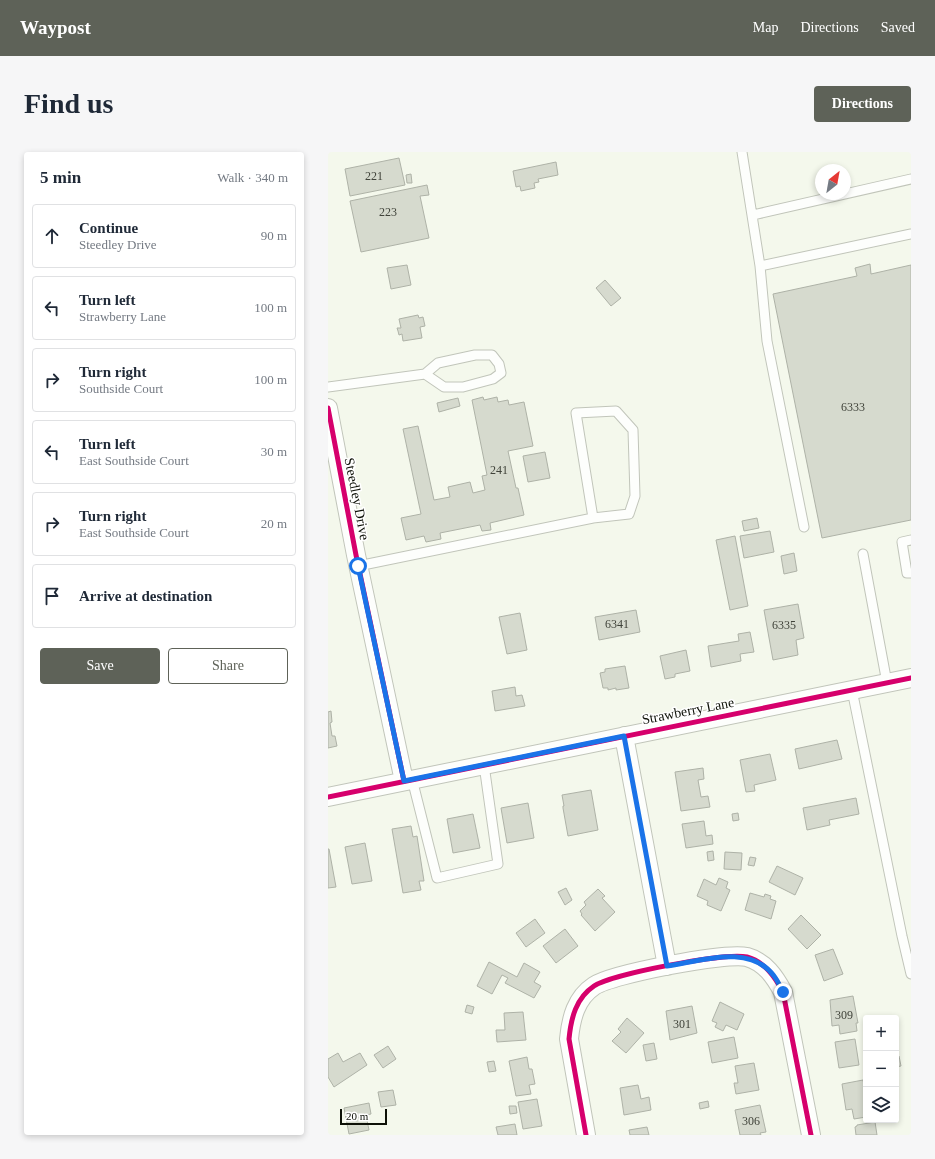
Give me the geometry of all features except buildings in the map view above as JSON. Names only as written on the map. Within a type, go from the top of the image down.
[{"type":"street","name":"Steedley Drive","points":[[328,408],[358,566],[408,780]]},
{"type":"street","name":"Strawberry Lane","points":[[328,797],[911,678]]},
{"type":"street","points":[[624,736],[667,966]]},
{"type":"street","points":[[586,1135],[569,1039],[570,1024],[582,998],[594,986],[604,981],[624,975],[667,966],[733,956],[747,957],[757,961],[774,975],[783,992],[811,1135]]},
{"type":"lane","points":[[742,152],[760,266],[767,342],[804,527]]},
{"type":"lane","points":[[753,215],[911,179]]},
{"type":"lane","points":[[760,266],[911,234]]},
{"type":"lane","points":[[328,387],[425,374],[438,363],[475,355],[492,356],[500,364],[501,373],[493,379],[463,387],[444,387],[425,374]]},
{"type":"lane","points":[[358,566],[593,518],[628,514],[635,496],[633,430],[616,411],[576,413],[593,518]]},
{"type":"lane","points":[[911,540],[902,542],[907,574],[911,573]]},
{"type":"lane","points":[[862,554],[887,683]]},
{"type":"lane","points":[[852,690],[911,974]]},
{"type":"lane","points":[[408,780],[417,801],[437,878],[498,864],[484,765]]},
{"type":"cycle path","points":[[328,408],[356,555],[404,781]]},
{"type":"cycle path","points":[[328,797],[911,678]]},
{"type":"cycle path","points":[[586,1135],[569,1039],[573,1016],[583,996],[594,986],[605,981],[645,970],[694,961],[735,956],[747,957],[759,962],[769,971],[783,992],[811,1135]]},
{"type":"route","points":[[358,566],[404,781],[624,736],[667,966],[721,957],[747,957],[762,964],[774,975],[783,992]]}]
